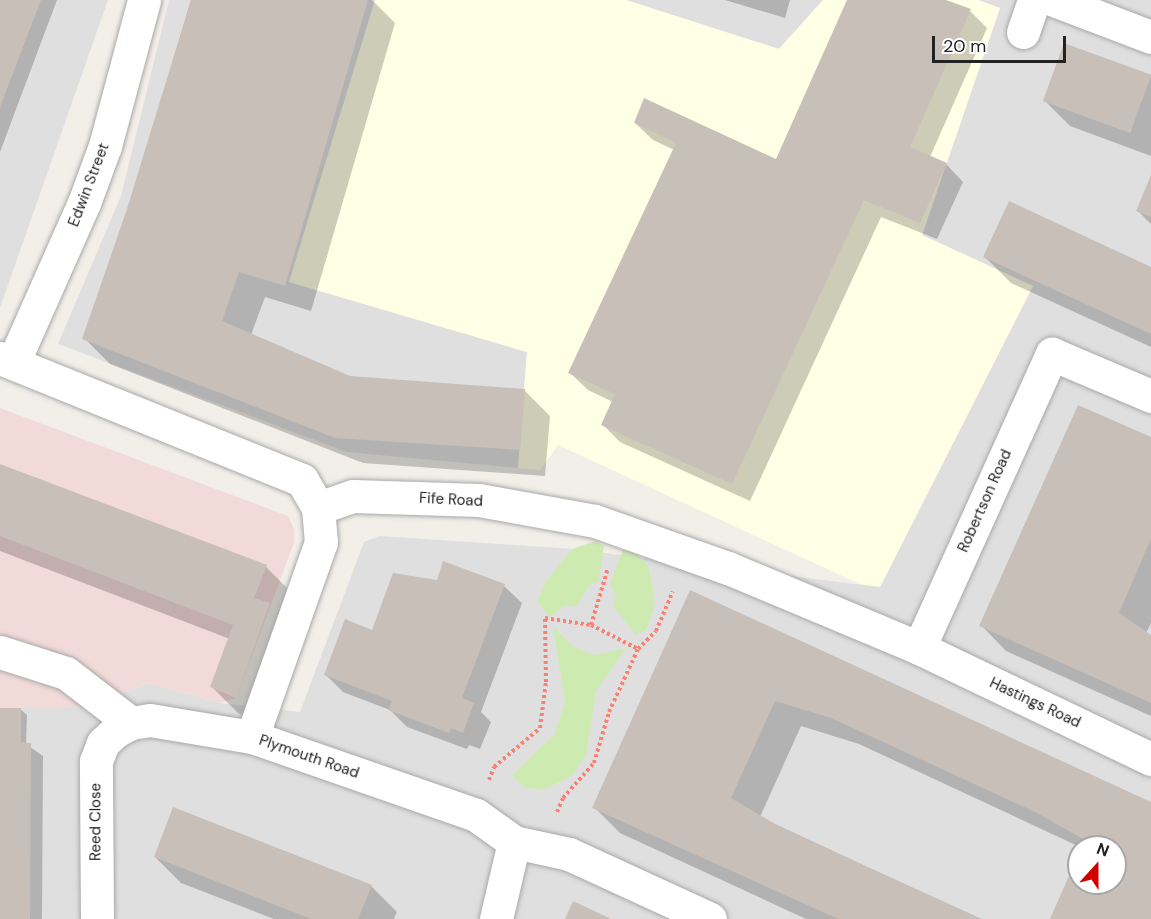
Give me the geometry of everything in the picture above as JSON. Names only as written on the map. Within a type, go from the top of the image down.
[{"type":"street","name":"Edwin Street","points":[[6,361],[94,174],[144,0]]},
{"type":"street","points":[[1023,32],[1034,0]]},
{"type":"street","points":[[1054,0],[1151,37]]},
{"type":"street","name":"Robertson Road","points":[[919,648],[1052,354],[1151,396]]},
{"type":"street","points":[[6,361],[302,480],[318,508]]},
{"type":"street","name":"Fife Road","points":[[318,508],[353,496],[479,500],[595,520],[688,554],[919,648]]},
{"type":"street","name":"Plymouth Road","points":[[318,508],[321,542],[252,737],[477,815],[528,845]]},
{"type":"street","name":"Hastings Road","points":[[919,648],[1151,759]]},
{"type":"street","points":[[0,652],[66,673],[123,727],[150,720],[252,737]]},
{"type":"street","name":"Reed Close","points":[[97,919],[96,761],[103,743],[123,727]]},
{"type":"street","points":[[496,919],[528,845],[569,854],[710,919]]},
{"type":"path","points":[[591,625],[619,530]]},
{"type":"path","points":[[528,845],[563,798],[594,762],[609,712],[638,649],[656,631],[688,554]]},
{"type":"path","points":[[477,815],[494,767],[540,728],[546,682],[545,618],[591,625],[638,649]]},
{"type":"shaded area","points":[[0,0],[108,0],[0,308]]},
{"type":"shaded area","points":[[169,0],[375,0],[290,282],[527,352],[518,468],[347,452],[58,344],[121,196]]},
{"type":"shaded area","points":[[375,0],[626,0],[779,49],[823,0],[978,0],[1000,8],[922,235],[1033,286],[880,587],[860,584],[558,445],[540,470],[518,468],[527,352],[289,282]]},
{"type":"shaded area","points":[[626,0],[823,0],[779,49]]},
{"type":"shaded area","points":[[978,0],[1151,0],[1151,919],[0,919],[0,708],[84,708],[148,683],[220,703],[300,712],[364,542],[380,536],[573,549],[880,587],[1033,286],[922,235],[1000,8]]},
{"type":"shaded area","points":[[0,408],[288,516],[294,529],[294,543],[236,698],[220,703],[148,683],[84,708],[0,708]]},
{"type":"green space","points":[[595,541],[604,546],[599,581],[589,585],[577,606],[564,606],[550,617],[537,602],[546,581],[572,549]]},
{"type":"green space","points":[[624,547],[639,556],[648,566],[653,586],[654,608],[646,630],[635,634],[613,606],[616,596],[610,583]]},
{"type":"green space","points":[[553,627],[574,647],[595,655],[626,648],[596,691],[586,755],[571,776],[545,789],[525,788],[512,775],[554,735],[565,702]]},
{"type":"building","points":[[0,0],[41,0],[0,107]]},
{"type":"building","points":[[191,0],[368,0],[285,286],[239,272],[222,321],[350,376],[525,389],[520,450],[335,438],[82,339],[127,209]]},
{"type":"building","points":[[847,0],[946,0],[971,9],[910,147],[947,163],[920,223],[864,200],[732,484],[601,425],[615,394],[568,373],[676,143],[634,123],[644,98],[776,159]]},
{"type":"building","points":[[1064,43],[1151,75],[1130,133],[1043,101]]},
{"type":"building","points":[[1151,175],[1151,217],[1136,211]]},
{"type":"building","points":[[1009,201],[1151,267],[1151,334],[983,257]]},
{"type":"building","points":[[1078,405],[1151,437],[1151,539],[1119,613],[1151,635],[1151,703],[979,626]]},
{"type":"building","points":[[0,464],[267,565],[254,598],[270,603],[236,698],[210,687],[233,625],[0,536]]},
{"type":"building","points":[[443,561],[505,584],[462,698],[474,703],[463,733],[451,728],[449,733],[388,710],[392,701],[324,675],[345,619],[372,630],[393,573],[437,580]]},
{"type":"building","points":[[690,590],[1151,802],[1151,919],[1050,919],[1067,880],[1067,895],[1127,895],[1127,835],[1076,835],[1035,812],[831,718],[775,701],[731,798],[780,827],[982,919],[838,919],[592,808]]},
{"type":"building","points":[[0,708],[21,708],[21,742],[31,743],[30,919],[0,919]]},
{"type":"building","points":[[173,807],[372,885],[358,919],[311,919],[154,857]]},
{"type":"building","points":[[573,901],[611,919],[565,919]]}]
